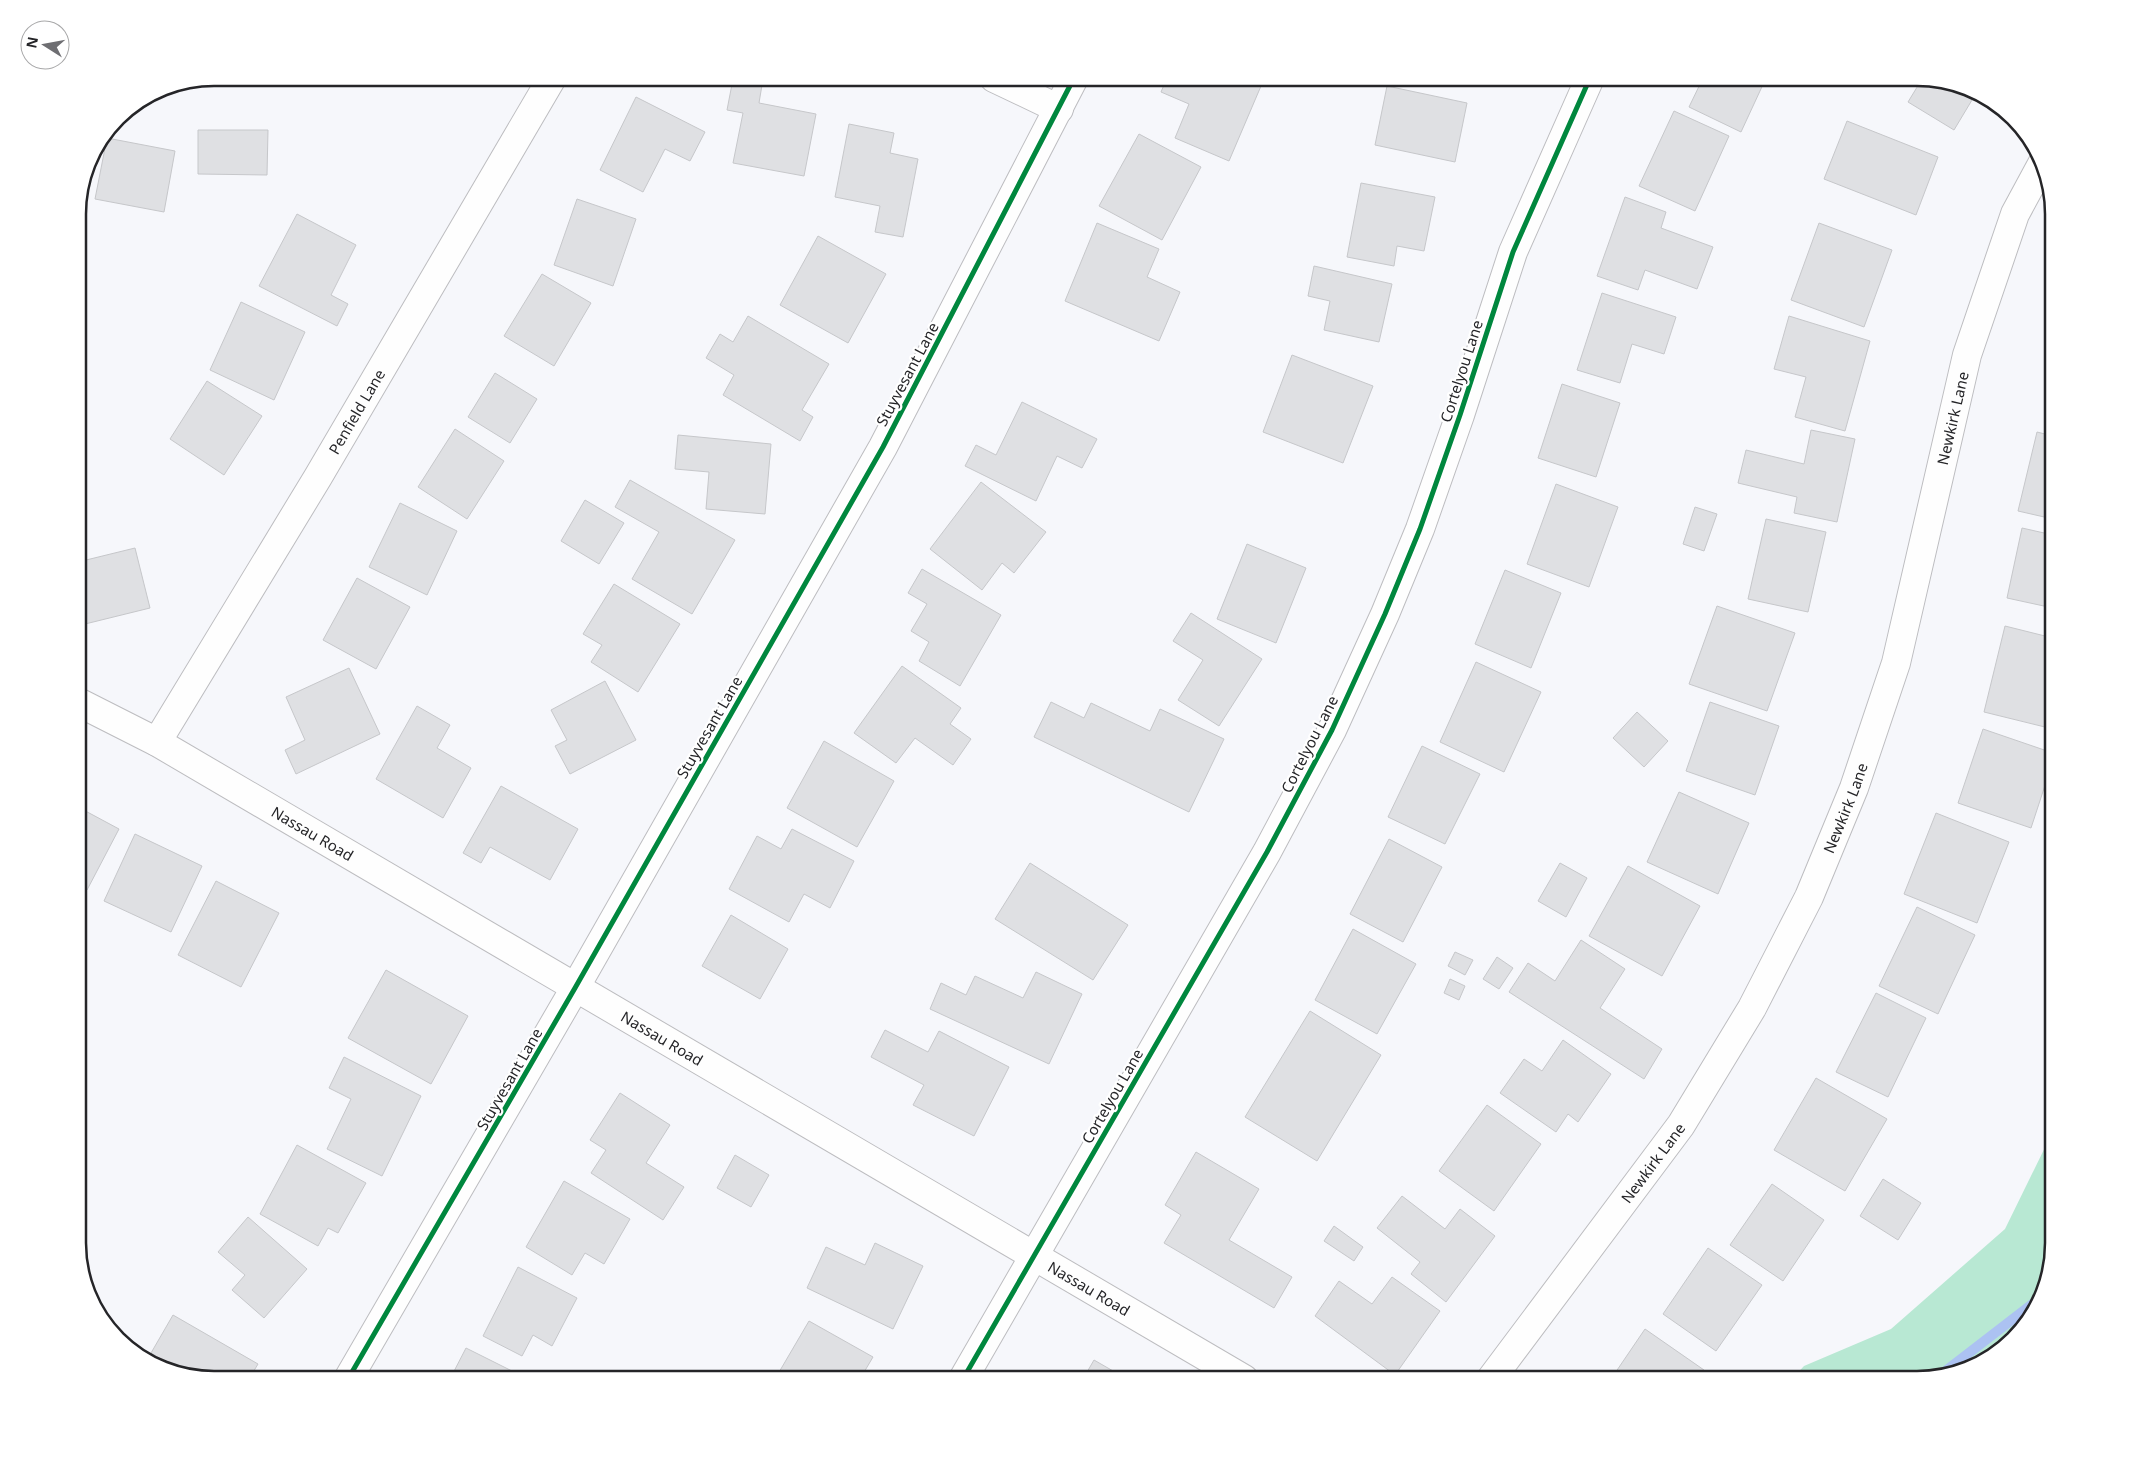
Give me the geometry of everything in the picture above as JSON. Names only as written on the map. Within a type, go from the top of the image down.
[{"type":"street","name":"Penfield Lane","points":[[157,742],[318,477],[547,86]]},
{"type":"street","points":[[1011,86],[1059,109]]},
{"type":"street","name":"Stuyvesant Lane","points":[[353,1371],[576,988],[883,447],[1070,86]]},
{"type":"street","name":"Cortelyou Lane","points":[[968,1371],[1262,861],[1332,730],[1385,614],[1420,529],[1460,415],[1513,252],[1586,86]]},
{"type":"street","name":"Newkirk Lane","points":[[1498,1371],[1681,1126],[1752,1008],[1809,897],[1854,788],[1896,663],[1967,355],[2015,214],[2038,172]]},
{"type":"street","name":"Nassau Road","points":[[87,707],[157,742],[1229,1371]]},
{"type":"green space","points":[[2045,1147],[2044,1259],[2032,1299],[2013,1327],[2001,1339],[1973,1358],[1933,1370],[1799,1371],[1804,1366],[1891,1329],[2005,1229]]},
{"type":"building","points":[[732,86],[762,86],[759,103],[816,114],[804,176],[733,163],[743,113],[727,110]]},
{"type":"building","points":[[1164,86],[1261,86],[1229,161],[1175,138],[1189,104],[1161,92]]},
{"type":"building","points":[[1387,86],[1467,103],[1455,162],[1375,145]]},
{"type":"building","points":[[1699,86],[1762,86],[1741,132],[1689,107]]},
{"type":"building","points":[[1918,86],[1933,87],[1973,99],[1954,130],[1908,102]]},
{"type":"building","points":[[636,97],[705,132],[690,161],[665,149],[643,192],[600,170]]},
{"type":"building","points":[[1674,111],[1729,136],[1695,211],[1639,186]]},
{"type":"building","points":[[1847,121],[1938,157],[1916,215],[1824,179]]},
{"type":"building","points":[[849,124],[894,133],[890,153],[918,159],[903,237],[875,232],[880,206],[835,197]]},
{"type":"building","points":[[198,130],[268,130],[267,175],[198,174]]},
{"type":"building","points":[[1139,134],[1201,167],[1162,240],[1099,206]]},
{"type":"building","points":[[112,139],[175,151],[164,212],[95,199],[105,147]]},
{"type":"building","points":[[1361,183],[1435,197],[1424,251],[1397,246],[1394,266],[1347,257]]},
{"type":"building","points":[[1625,197],[1666,212],[1661,228],[1713,247],[1697,289],[1645,270],[1638,290],[1597,276]]},
{"type":"building","points":[[577,199],[636,219],[613,286],[554,265]]},
{"type":"building","points":[[297,214],[356,245],[331,295],[348,304],[337,326],[259,286]]},
{"type":"building","points":[[1097,223],[1159,249],[1147,277],[1180,292],[1159,341],[1065,301]]},
{"type":"building","points":[[1819,223],[1892,250],[1864,327],[1791,300]]},
{"type":"building","points":[[818,236],[886,274],[848,343],[780,305]]},
{"type":"building","points":[[1314,266],[1392,284],[1379,342],[1324,330],[1330,301],[1308,296]]},
{"type":"building","points":[[542,274],[591,303],[554,366],[504,336]]},
{"type":"building","points":[[1602,293],[1676,317],[1664,354],[1632,344],[1620,383],[1577,370]]},
{"type":"building","points":[[241,302],[305,332],[274,400],[210,370]]},
{"type":"building","points":[[748,316],[829,364],[802,410],[813,417],[800,441],[723,395],[734,375],[706,358],[720,334],[733,342]]},
{"type":"building","points":[[1789,316],[1870,341],[1845,431],[1795,417],[1806,377],[1774,369]]},
{"type":"building","points":[[1292,355],[1373,386],[1343,463],[1263,432]]},
{"type":"building","points":[[495,373],[537,399],[510,443],[468,417]]},
{"type":"building","points":[[207,381],[262,416],[224,475],[170,439]]},
{"type":"building","points":[[1562,384],[1620,403],[1596,477],[1538,458]]},
{"type":"building","points":[[1022,402],[1097,439],[1082,468],[1057,456],[1036,501],[965,466],[976,445],[996,455]]},
{"type":"building","points":[[455,429],[504,461],[467,519],[418,487]]},
{"type":"building","points":[[1811,430],[1855,439],[1837,522],[1794,513],[1797,497],[1738,483],[1746,450],[1804,464]]},
{"type":"building","points":[[2037,432],[2045,434],[2045,517],[2018,511]]},
{"type":"building","points":[[678,435],[771,444],[765,514],[706,509],[709,472],[675,469]]},
{"type":"building","points":[[630,480],[735,540],[692,614],[632,579],[659,532],[615,507]]},
{"type":"building","points":[[981,482],[1046,532],[1014,573],[1002,563],[982,590],[930,549]]},
{"type":"building","points":[[1556,484],[1618,507],[1589,587],[1527,564]]},
{"type":"building","points":[[585,500],[624,523],[599,564],[561,541]]},
{"type":"building","points":[[400,503],[457,531],[427,595],[369,567]]},
{"type":"building","points":[[1695,507],[1717,514],[1704,551],[1683,544]]},
{"type":"building","points":[[1766,519],[1826,532],[1808,612],[1748,599]]},
{"type":"building","points":[[2022,528],[2045,533],[2045,606],[2007,598]]},
{"type":"building","points":[[1247,544],[1306,568],[1276,643],[1217,619]]},
{"type":"building","points":[[135,548],[150,608],[87,624],[87,560]]},
{"type":"building","points":[[922,569],[1001,615],[960,686],[919,661],[929,642],[911,631],[927,604],[908,593]]},
{"type":"building","points":[[1505,570],[1561,593],[1531,668],[1475,644]]},
{"type":"building","points":[[357,578],[410,607],[376,669],[323,640]]},
{"type":"building","points":[[614,584],[680,624],[638,692],[591,662],[602,645],[583,634]]},
{"type":"building","points":[[1717,606],[1795,633],[1767,711],[1689,684]]},
{"type":"building","points":[[1191,613],[1262,659],[1219,726],[1178,700],[1203,660],[1173,641]]},
{"type":"building","points":[[2005,626],[2045,636],[2045,727],[1984,712]]},
{"type":"building","points":[[1476,662],[1541,692],[1504,772],[1440,742]]},
{"type":"building","points":[[902,666],[961,708],[950,724],[971,739],[953,765],[915,738],[896,763],[854,733]]},
{"type":"building","points":[[349,668],[380,734],[296,774],[285,750],[305,740],[286,697]]},
{"type":"building","points":[[605,681],[636,740],[570,774],[555,746],[567,740],[551,710]]},
{"type":"building","points":[[1051,702],[1084,718],[1091,703],[1150,731],[1160,709],[1224,739],[1189,812],[1034,737]]},
{"type":"building","points":[[1710,702],[1779,726],[1755,795],[1686,771]]},
{"type":"building","points":[[417,706],[450,725],[437,748],[471,768],[443,818],[376,779]]},
{"type":"building","points":[[1637,712],[1668,741],[1644,767],[1613,738]]},
{"type":"building","points":[[1983,729],[2045,750],[2045,785],[2031,828],[1958,803]]},
{"type":"building","points":[[824,741],[894,781],[857,847],[787,808]]},
{"type":"building","points":[[1422,746],[1480,774],[1445,844],[1388,817]]},
{"type":"building","points":[[501,786],[578,829],[550,880],[490,847],[481,863],[463,853]]},
{"type":"building","points":[[1679,792],[1749,823],[1718,894],[1647,862]]},
{"type":"building","points":[[87,812],[119,829],[87,890]]},
{"type":"building","points":[[1936,813],[2009,842],[1977,923],[1904,894]]},
{"type":"building","points":[[792,829],[854,861],[830,908],[804,894],[789,922],[729,889],[757,836],[781,849]]},
{"type":"building","points":[[135,834],[202,866],[171,932],[104,901]]},
{"type":"building","points":[[1389,839],[1442,867],[1403,942],[1350,914]]},
{"type":"building","points":[[1030,863],[1128,925],[1093,980],[995,919]]},
{"type":"building","points":[[1560,863],[1587,878],[1566,917],[1538,901]]},
{"type":"building","points":[[1628,866],[1700,906],[1662,976],[1589,936]]},
{"type":"building","points":[[216,881],[279,913],[241,987],[178,955]]},
{"type":"building","points":[[1917,907],[1975,935],[1938,1014],[1879,986]]},
{"type":"building","points":[[731,915],[788,949],[760,999],[702,966]]},
{"type":"building","points":[[1353,929],[1416,964],[1377,1034],[1315,1000]]},
{"type":"building","points":[[1581,940],[1625,969],[1600,1008],[1662,1049],[1644,1079],[1509,992],[1528,963],[1555,981]]},
{"type":"building","points":[[1455,952],[1473,960],[1465,975],[1448,966]]},
{"type":"building","points":[[1497,957],[1513,968],[1499,989],[1483,979]]},
{"type":"building","points":[[386,970],[468,1016],[431,1084],[348,1038]]},
{"type":"building","points":[[1036,972],[1082,994],[1049,1064],[930,1009],[941,983],[966,995],[975,976],[1023,998]]},
{"type":"building","points":[[1450,979],[1465,986],[1459,1000],[1444,993]]},
{"type":"building","points":[[1876,993],[1926,1018],[1888,1097],[1836,1072]]},
{"type":"building","points":[[1310,1011],[1381,1055],[1317,1161],[1245,1117]]},
{"type":"building","points":[[885,1030],[928,1052],[939,1031],[1009,1067],[974,1136],[913,1105],[924,1085],[871,1057]]},
{"type":"building","points":[[1563,1040],[1611,1074],[1578,1122],[1568,1114],[1556,1132],[1500,1093],[1524,1059],[1542,1071]]},
{"type":"building","points":[[344,1057],[421,1096],[382,1176],[327,1149],[351,1099],[329,1088]]},
{"type":"building","points":[[1816,1078],[1887,1119],[1845,1191],[1774,1150]]},
{"type":"building","points":[[620,1093],[670,1125],[646,1163],[684,1187],[663,1220],[591,1173],[606,1150],[590,1140]]},
{"type":"building","points":[[1487,1105],[1541,1144],[1494,1211],[1439,1171]]},
{"type":"building","points":[[297,1145],[366,1183],[338,1233],[328,1228],[318,1246],[260,1214]]},
{"type":"building","points":[[1196,1152],[1259,1189],[1229,1240],[1292,1277],[1274,1308],[1164,1243],[1181,1215],[1165,1205]]},
{"type":"building","points":[[735,1155],[769,1175],[751,1207],[717,1188]]},
{"type":"building","points":[[1883,1179],[1921,1203],[1898,1240],[1860,1216]]},
{"type":"building","points":[[564,1181],[630,1219],[604,1264],[585,1253],[572,1275],[526,1247]]},
{"type":"building","points":[[1772,1184],[1824,1220],[1783,1281],[1730,1245]]},
{"type":"building","points":[[1402,1196],[1445,1229],[1460,1209],[1495,1236],[1446,1302],[1411,1274],[1420,1262],[1377,1228]]},
{"type":"building","points":[[248,1217],[307,1269],[264,1318],[232,1290],[245,1275],[218,1252]]},
{"type":"building","points":[[1334,1226],[1363,1247],[1354,1261],[1324,1241]]},
{"type":"building","points":[[875,1243],[923,1266],[893,1329],[807,1288],[826,1247],[865,1265]]},
{"type":"building","points":[[1708,1248],[1762,1285],[1716,1351],[1663,1314]]},
{"type":"building","points":[[518,1267],[577,1298],[552,1346],[533,1335],[522,1356],[483,1336]]},
{"type":"building","points":[[1392,1277],[1440,1311],[1398,1371],[1390,1371],[1315,1316],[1339,1281],[1372,1304]]},
{"type":"building","points":[[173,1315],[258,1364],[254,1371],[198,1370],[173,1364],[151,1353]]},
{"type":"building","points":[[809,1321],[873,1357],[865,1371],[780,1371]]},
{"type":"building","points":[[1645,1329],[1704,1370],[1703,1371],[1616,1371]]},
{"type":"building","points":[[466,1348],[512,1371],[454,1371]]},
{"type":"building","points":[[1094,1360],[1113,1371],[1088,1371]]},
{"type":"waterway","points":[[1953,1365],[2026,1309]]},
{"type":"cycle path","points":[[353,1371],[575,988],[883,447],[1070,86]]},
{"type":"cycle path","points":[[968,1371],[1267,852],[1332,730],[1385,614],[1420,529],[1460,415],[1513,252],[1586,86]]}]
